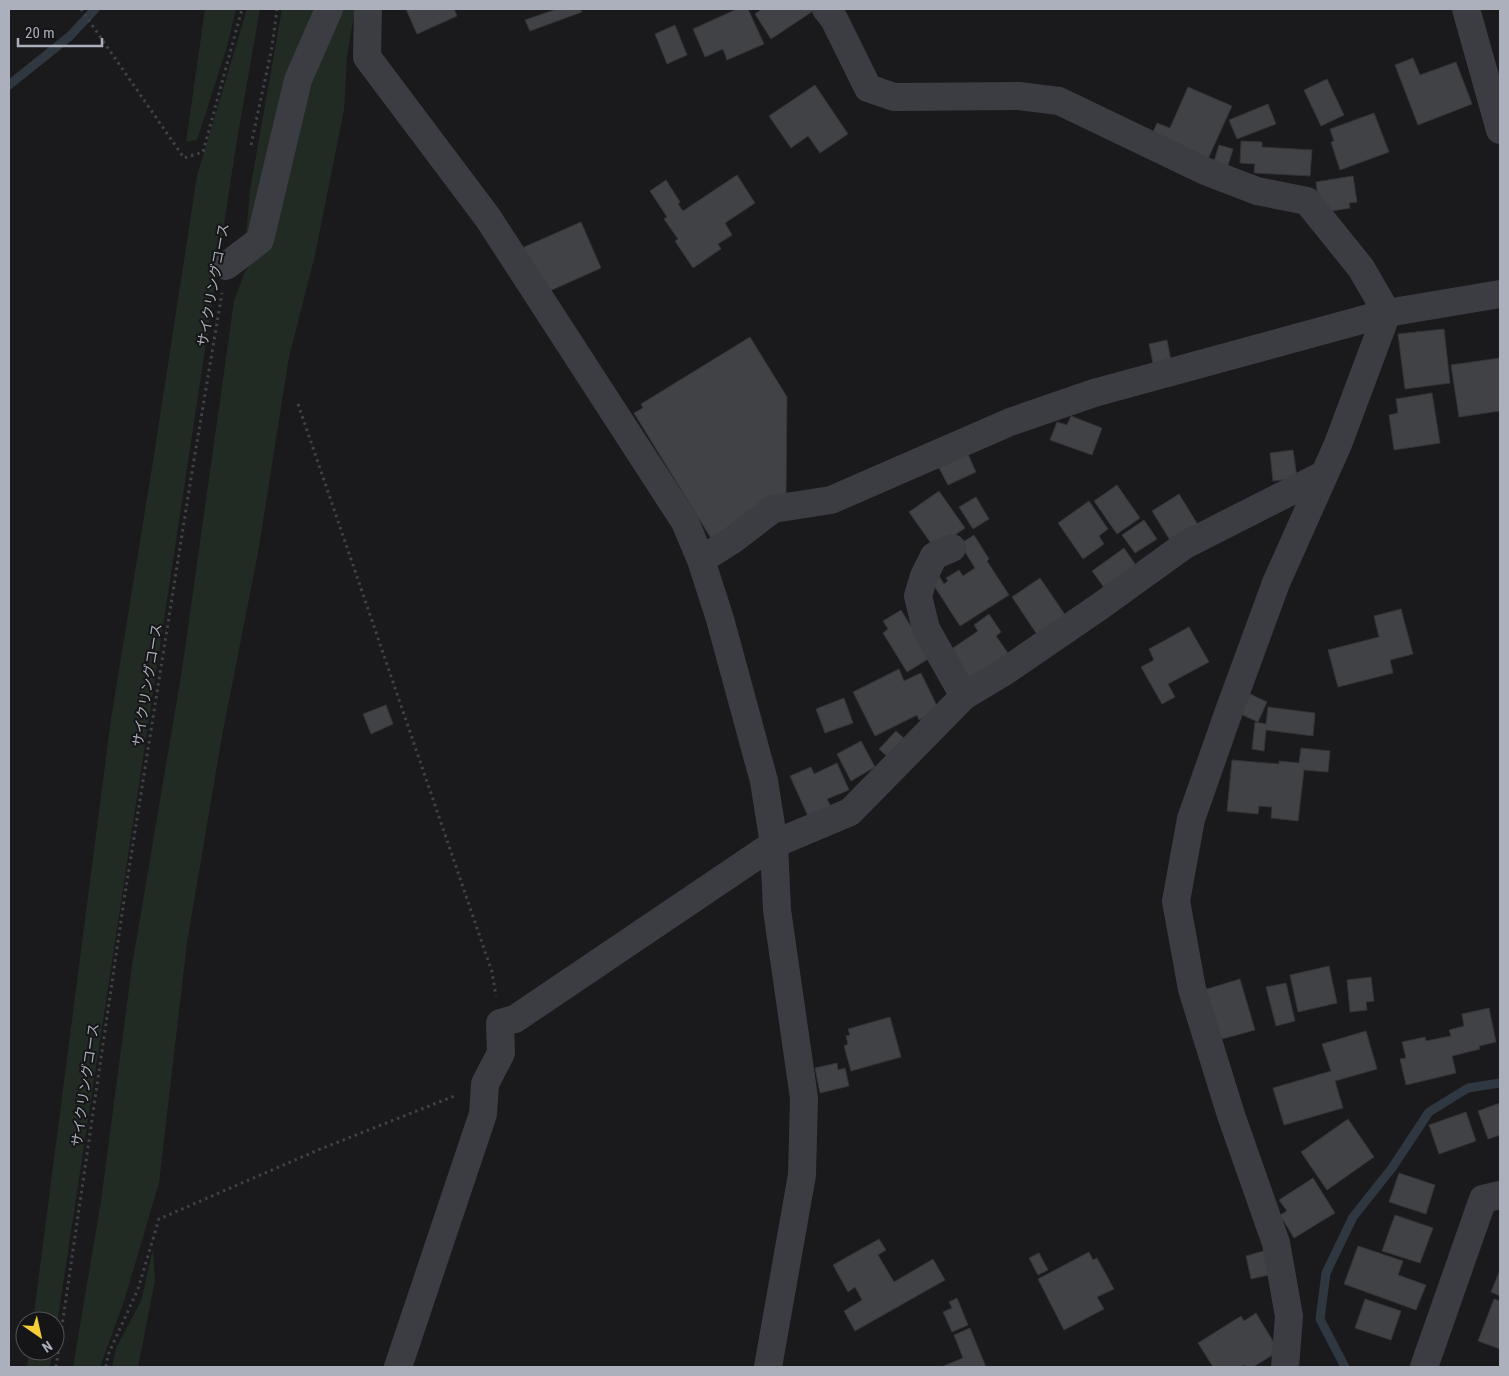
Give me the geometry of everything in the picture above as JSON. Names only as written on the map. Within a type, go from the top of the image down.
[{"type":"street","points":[[226,266],[260,240],[298,80],[329,9]]},
{"type":"street","points":[[368,9],[367,57],[488,218],[684,522],[701,560],[720,619],[764,781],[774,844],[777,910],[804,1098],[802,1176],[768,1367]]},
{"type":"street","points":[[826,9],[834,19],[868,88],[894,96],[1019,96],[1059,102],[1205,171],[1257,191],[1307,202],[1361,268],[1387,313]]},
{"type":"street","points":[[1466,9],[1500,130]]},
{"type":"street","points":[[701,560],[734,539],[772,509],[831,500],[1010,422],[1094,393],[1387,313],[1500,294]]},
{"type":"street","points":[[1285,1367],[1289,1316],[1276,1243],[1231,1115],[1192,989],[1176,901],[1191,819],[1276,583],[1338,444],[1387,313]]},
{"type":"street","points":[[398,1367],[483,1114],[485,1084],[502,1053],[500,1023],[515,1019],[774,844],[850,812],[964,696],[1004,672],[1186,545],[1323,475]]},
{"type":"street","points":[[952,548],[934,556],[924,576],[918,596],[926,630],[964,696]]},
{"type":"street","points":[[1424,1367],[1483,1199],[1500,1195]]},
{"type":"path","points":[[81,10],[184,158],[202,152],[242,9]]},
{"type":"path","points":[[250,152],[272,47],[277,9]]},
{"type":"path","name":"サイクリングコース","points":[[56,1367],[124,898],[226,266]]},
{"type":"path","points":[[298,404],[492,972],[500,1023]]},
{"type":"path","points":[[106,1367],[108,1355],[138,1289],[159,1219],[318,1150],[485,1084]]},
{"type":"shaded area","points":[[205,9],[236,9],[227,47],[197,140],[186,142]]},
{"type":"shaded area","points":[[247,9],[260,9],[236,146],[59,1311],[34,1311],[111,719],[197,176]]},
{"type":"shaded area","points":[[282,9],[323,9],[256,228],[246,235],[250,190]]},
{"type":"shaded area","points":[[338,9],[355,9],[347,57],[344,110],[315,255],[289,357],[258,553],[222,736],[187,943],[159,1183],[124,1301],[100,1367],[73,1367],[101,1201],[132,966],[182,670],[234,301],[245,271],[269,241],[305,87]]},
{"type":"shaded area","points":[[153,1249],[155,1281],[138,1367],[112,1367],[116,1348],[141,1301]]},
{"type":"shaded area","points":[[28,1361],[51,1361],[50,1367],[27,1367]]},
{"type":"building","points":[[406,9],[454,9],[457,16],[417,34]]},
{"type":"building","points":[[557,9],[580,9],[582,12],[530,31],[525,20]]},
{"type":"building","points":[[737,9],[748,9],[764,44],[727,60],[723,49],[705,57],[693,29]]},
{"type":"building","points":[[762,9],[811,9],[813,11],[771,39],[755,14]]},
{"type":"building","points":[[675,25],[687,55],[667,64],[655,34]]},
{"type":"building","points":[[1413,58],[1420,75],[1456,62],[1472,104],[1418,125],[1395,65]]},
{"type":"building","points":[[1327,79],[1344,115],[1321,126],[1304,90]]},
{"type":"building","points":[[815,85],[848,134],[820,153],[808,136],[791,148],[769,116]]},
{"type":"building","points":[[1188,87],[1232,106],[1207,161],[1151,137],[1157,123],[1170,128]]},
{"type":"building","points":[[1268,104],[1276,124],[1237,139],[1229,120]]},
{"type":"building","points":[[1374,113],[1389,152],[1340,170],[1331,142],[1334,141],[1330,129]]},
{"type":"building","points":[[1241,141],[1262,142],[1262,147],[1312,150],[1310,176],[1254,173],[1255,164],[1240,163]]},
{"type":"building","points":[[1219,145],[1233,149],[1226,172],[1212,168]]},
{"type":"building","points":[[737,175],[755,203],[725,223],[732,235],[718,244],[721,249],[693,268],[675,241],[678,239],[664,219],[667,217],[650,191],[666,180],[680,202],[678,204],[683,211]]},
{"type":"building","points":[[1353,176],[1357,202],[1349,203],[1350,208],[1320,213],[1316,182]]},
{"type":"building","points":[[581,222],[601,268],[543,294],[522,248]]},
{"type":"building","points":[[1444,329],[1450,383],[1405,389],[1398,334]]},
{"type":"building","points":[[750,337],[787,397],[786,493],[712,540],[634,413],[643,408],[641,404]]},
{"type":"building","points":[[1167,340],[1172,365],[1154,368],[1149,344]]},
{"type":"building","points":[[1500,358],[1500,411],[1459,417],[1451,365]]},
{"type":"building","points":[[1432,393],[1440,443],[1394,450],[1389,415],[1398,413],[1396,399]]},
{"type":"building","points":[[1071,416],[1102,428],[1092,455],[1050,440],[1057,422],[1067,425]]},
{"type":"building","points":[[1293,450],[1297,478],[1273,481],[1270,453]]},
{"type":"building","points":[[967,452],[976,472],[948,485],[938,466]]},
{"type":"building","points":[[1117,485],[1140,518],[1117,534],[1094,501]]},
{"type":"building","points":[[939,491],[965,528],[935,549],[909,512]]},
{"type":"building","points":[[1179,494],[1200,528],[1173,545],[1152,511]]},
{"type":"building","points":[[976,497],[989,519],[973,529],[959,507]]},
{"type":"building","points":[[1089,501],[1108,529],[1099,536],[1104,544],[1083,559],[1058,523]]},
{"type":"building","points":[[1144,520],[1157,539],[1135,553],[1122,535]]},
{"type":"building","points":[[974,535],[989,559],[987,561],[1009,595],[960,626],[931,581],[939,576],[944,584],[948,581],[946,578],[959,570],[963,576],[975,568],[960,544]]},
{"type":"building","points":[[1124,548],[1140,571],[1108,593],[1092,571]]},
{"type":"building","points":[[1040,578],[1066,616],[1038,636],[1012,597]]},
{"type":"building","points":[[1401,609],[1413,654],[1390,660],[1393,673],[1338,687],[1328,650],[1379,637],[1374,616]]},
{"type":"building","points":[[901,610],[930,658],[907,672],[883,633],[888,629],[883,621]]},
{"type":"building","points":[[989,614],[1001,632],[996,636],[1010,656],[971,682],[950,650],[978,631],[974,625]]},
{"type":"building","points":[[1189,627],[1209,662],[1168,684],[1175,697],[1162,704],[1141,667],[1154,660],[1149,649]]},
{"type":"building","points":[[899,669],[904,681],[921,673],[939,710],[919,720],[917,715],[875,736],[853,692]]},
{"type":"building","points":[[1246,692],[1267,702],[1258,722],[1236,712]]},
{"type":"building","points":[[844,698],[853,723],[825,733],[816,709]]},
{"type":"building","points":[[386,705],[393,724],[371,734],[363,714]]},
{"type":"building","points":[[1268,707],[1315,713],[1313,736],[1266,730],[1264,751],[1252,749],[1255,722],[1266,724]]},
{"type":"building","points":[[896,731],[907,741],[890,759],[879,749]]},
{"type":"building","points":[[861,741],[875,767],[851,781],[837,754]]},
{"type":"building","points":[[1301,748],[1330,751],[1328,772],[1304,770],[1298,821],[1271,818],[1272,807],[1259,806],[1258,814],[1227,811],[1232,760],[1279,764],[1279,761],[1299,763]]},
{"type":"building","points":[[837,763],[849,790],[827,799],[834,813],[811,823],[790,776],[811,767],[814,774]]},
{"type":"building","points":[[1329,966],[1337,1003],[1298,1012],[1290,975]]},
{"type":"building","points":[[1371,977],[1374,1001],[1366,1002],[1367,1010],[1350,1012],[1347,980]]},
{"type":"building","points":[[1240,979],[1255,1030],[1211,1042],[1197,992]]},
{"type":"building","points":[[1286,983],[1295,1021],[1276,1026],[1266,987]]},
{"type":"building","points":[[1489,1008],[1496,1042],[1479,1046],[1480,1049],[1452,1056],[1456,1073],[1406,1085],[1400,1059],[1406,1058],[1402,1042],[1425,1037],[1426,1041],[1451,1036],[1449,1030],[1464,1026],[1462,1014]]},
{"type":"building","points":[[890,1017],[901,1057],[851,1071],[844,1046],[848,1044],[846,1036],[850,1035],[848,1029]]},
{"type":"building","points":[[1366,1031],[1377,1069],[1335,1081],[1343,1108],[1284,1125],[1273,1088],[1331,1071],[1322,1044]]},
{"type":"building","points":[[837,1063],[838,1070],[845,1068],[849,1086],[820,1093],[815,1068]]},
{"type":"building","points":[[1500,1103],[1500,1135],[1488,1139],[1478,1111]]},
{"type":"building","points":[[1466,1112],[1476,1141],[1439,1154],[1429,1125]]},
{"type":"building","points":[[1348,1119],[1374,1157],[1327,1190],[1301,1152]]},
{"type":"building","points":[[1399,1173],[1435,1185],[1426,1214],[1389,1202]]},
{"type":"building","points":[[1313,1178],[1335,1213],[1294,1238],[1280,1215],[1287,1211],[1279,1200]]},
{"type":"building","points":[[1395,1215],[1433,1228],[1420,1263],[1382,1251]]},
{"type":"building","points":[[879,1239],[886,1250],[878,1255],[894,1282],[933,1259],[945,1280],[855,1331],[844,1311],[862,1300],[855,1287],[848,1292],[833,1265]]},
{"type":"building","points":[[1358,1246],[1403,1261],[1398,1275],[1426,1285],[1416,1310],[1344,1284]]},
{"type":"building","points":[[1267,1250],[1273,1274],[1251,1279],[1246,1256]]},
{"type":"building","points":[[1089,1252],[1093,1260],[1097,1258],[1114,1289],[1097,1297],[1104,1309],[1064,1330],[1038,1279]]},
{"type":"building","points":[[1039,1253],[1048,1270],[1038,1275],[1029,1258]]},
{"type":"building","points":[[1500,1270],[1500,1296],[1491,1292]]},
{"type":"building","points":[[957,1298],[968,1325],[952,1332],[943,1312],[952,1308],[949,1302]]},
{"type":"building","points":[[1365,1299],[1401,1311],[1391,1340],[1355,1328]]},
{"type":"building","points":[[1494,1299],[1500,1301],[1500,1349],[1478,1341]]},
{"type":"building","points":[[1256,1313],[1279,1351],[1253,1367],[1245,1365],[1241,1367],[1213,1367],[1198,1343],[1241,1316],[1244,1321]]},
{"type":"building","points":[[970,1328],[986,1367],[941,1367],[963,1358],[954,1335]]},
{"type":"waterway","points":[[9,85],[70,36],[95,9]]},
{"type":"waterway","points":[[1345,1367],[1320,1319],[1326,1273],[1353,1217],[1392,1168],[1429,1112],[1468,1088],[1500,1083]]}]
